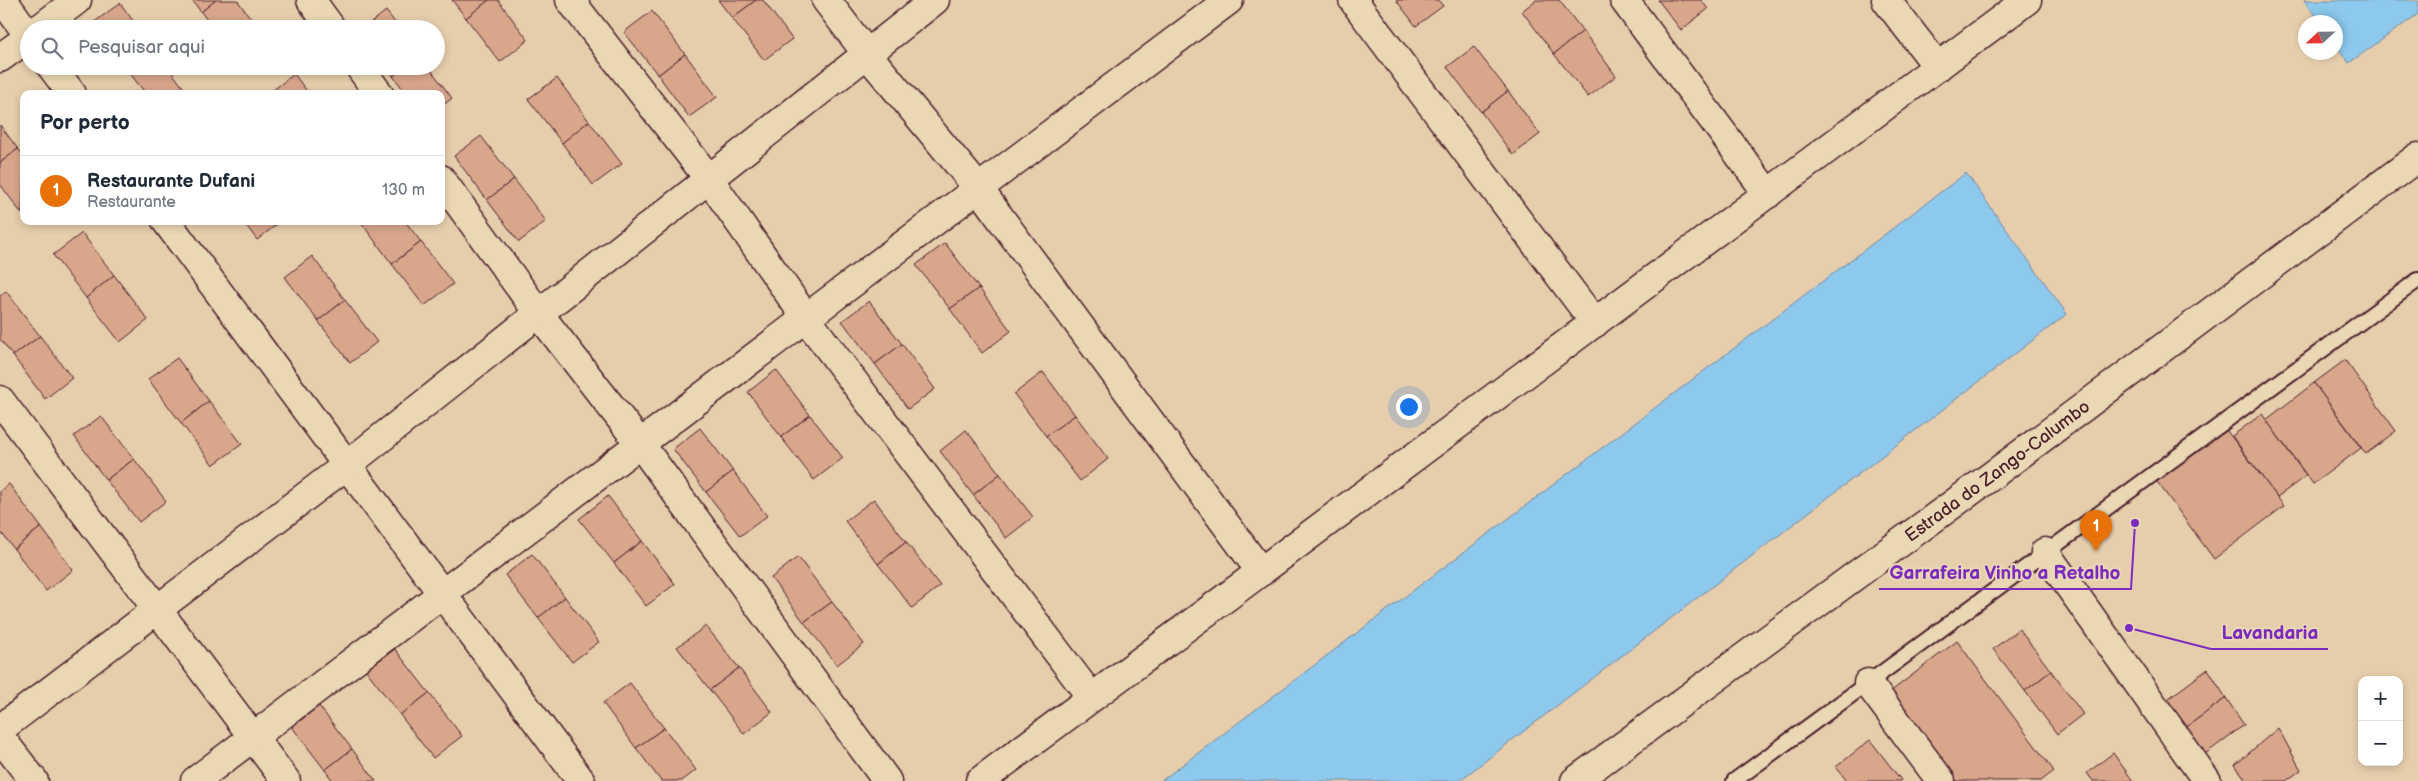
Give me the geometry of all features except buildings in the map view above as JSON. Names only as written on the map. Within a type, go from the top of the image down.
[{"type":"street","points":[[3,0],[20,24]]},
{"type":"street","points":[[51,20],[77,0]]},
{"type":"street","points":[[311,0],[325,20]]},
{"type":"street","points":[[570,0],[709,179],[806,318],[1091,697]]},
{"type":"street","points":[[826,0],[867,54],[979,189],[1261,572]]},
{"type":"street","points":[[0,729],[347,465],[935,0]]},
{"type":"street","points":[[195,781],[1229,0]]},
{"type":"street","points":[[1353,0],[1595,323]]},
{"type":"street","points":[[1624,0],[1768,194]]},
{"type":"street","points":[[1886,0],[1938,67]]},
{"type":"street","points":[[980,781],[2027,0]]},
{"type":"street","points":[[0,58],[20,43]]},
{"type":"street","points":[[58,75],[69,90]]},
{"type":"street","points":[[365,75],[376,90]]},
{"type":"street","name":"Estrada do Zango-Calumbo","points":[[1574,781],[1986,480],[2418,157]]},
{"type":"street","points":[[445,185],[539,314],[641,445],[887,781]]},
{"type":"street","points":[[169,225],[581,781]]},
{"type":"street","points":[[0,400],[286,781]]},
{"type":"street","points":[[2045,552],[2208,781]]},
{"type":"street","points":[[1868,684],[1941,781]]},
{"type":"street","points":[[0,737],[34,781]]},
{"type":"lane","points":[[1734,781],[2418,280]]},
{"type":"water","points":[[2304,0],[2418,0],[2418,14],[2349,63],[2343,55],[2343,15],[2315,15]]},
{"type":"water","points":[[1966,173],[2067,314],[1459,781],[1161,781]]},
{"type":"place","name":"Garrafeira Vinho a Retalho","points":[[2135,523]]},
{"type":"place","name":"Restaurante Dufani","points":[[2096,551]]},
{"type":"place","name":"Lavandaria","points":[[2129,628]]}]
